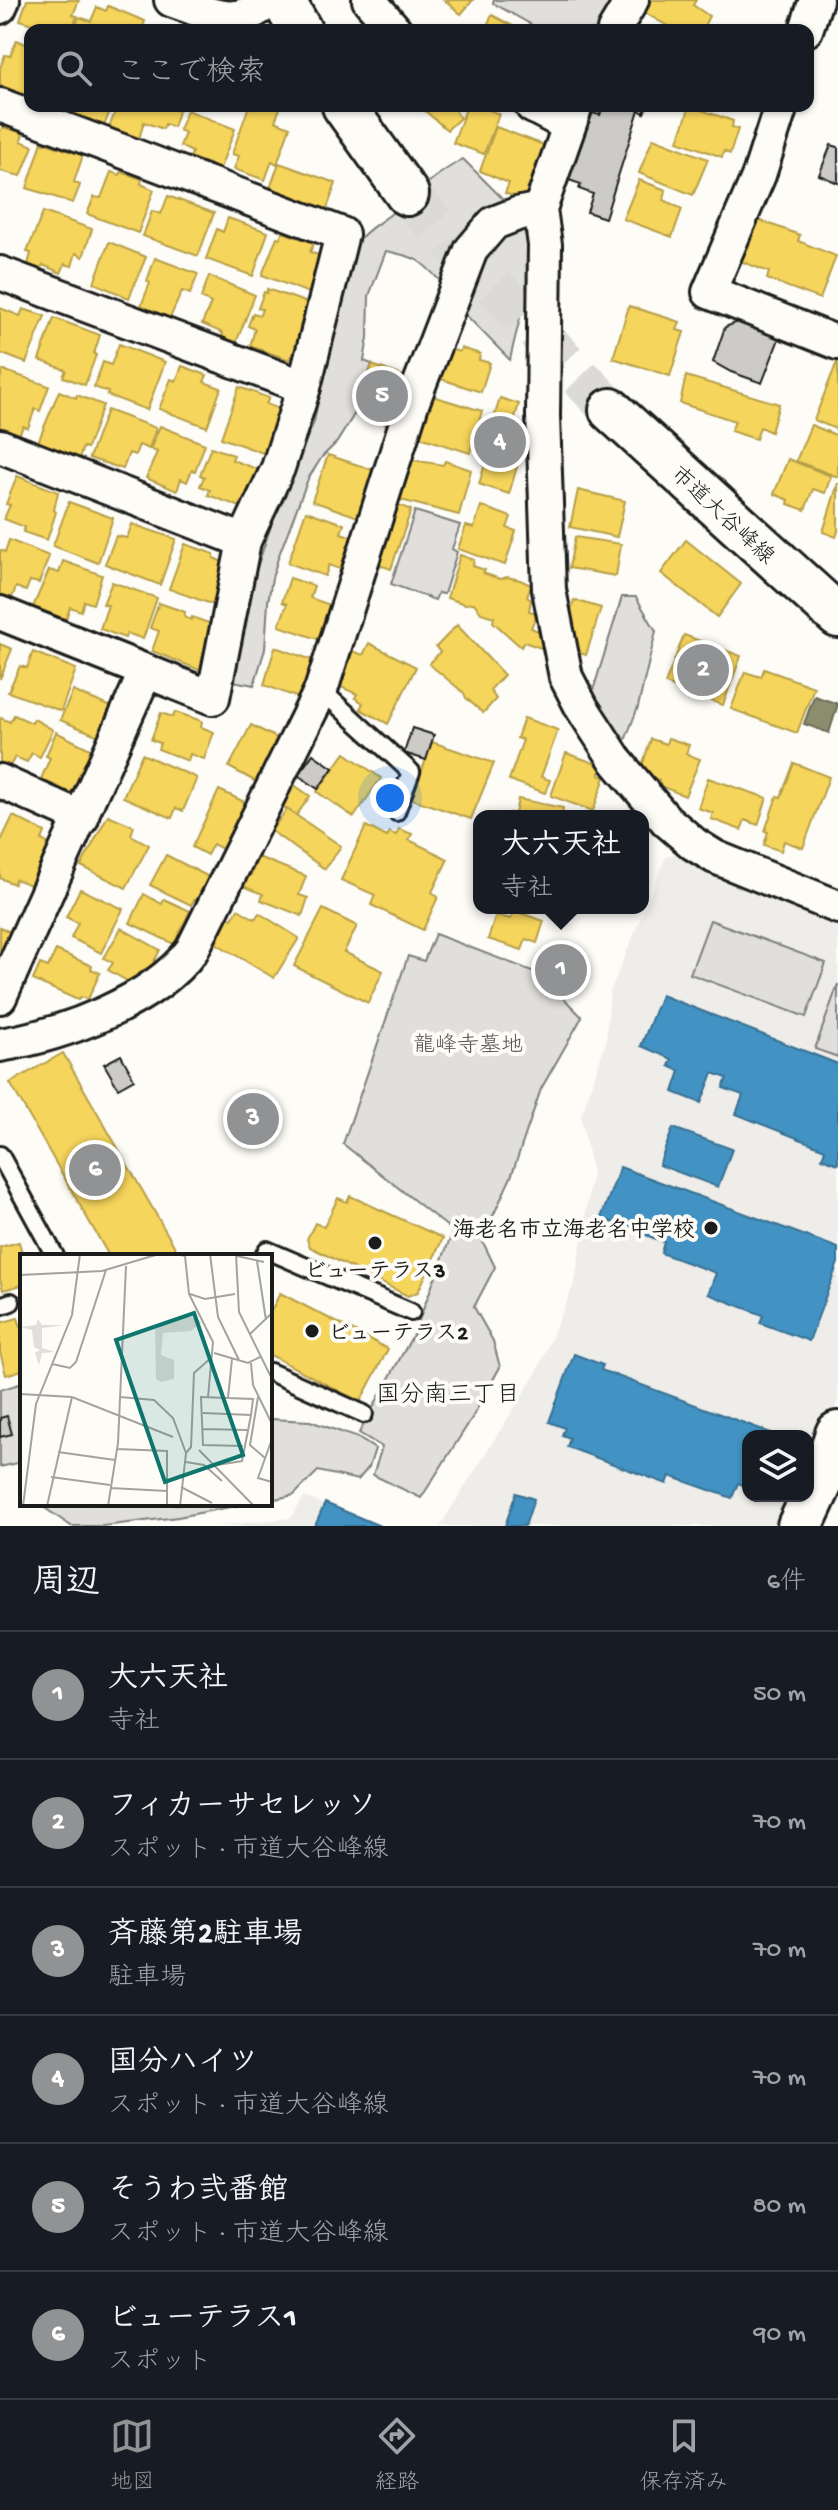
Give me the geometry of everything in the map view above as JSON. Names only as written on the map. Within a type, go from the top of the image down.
[{"type":"main road","points":[[800,1526],[825,1472],[838,1434]]},
{"type":"street","points":[[0,7],[3,0]]},
{"type":"street","points":[[171,0],[226,18],[254,14],[271,0]]},
{"type":"street","points":[[283,0],[297,24]]},
{"type":"street","points":[[369,0],[389,24]]},
{"type":"street","points":[[618,24],[632,0]]},
{"type":"street","points":[[808,24],[816,0]]},
{"type":"street","points":[[0,105],[342,234],[304,387],[278,468],[244,541],[213,698],[0,613]]},
{"type":"street","points":[[348,112],[407,194]]},
{"type":"street","points":[[779,112],[759,175],[709,292],[838,343]]},
{"type":"street","points":[[572,115],[540,209],[545,245],[542,403],[549,590],[566,677],[617,762],[675,828],[715,857],[838,907]]},
{"type":"street","points":[[0,1045],[72,1026],[118,1007],[182,962],[192,950],[321,690],[412,404],[471,250],[494,223],[540,209]]},
{"type":"street","points":[[0,273],[304,387]]},
{"type":"street","name":"市道大谷峰線","points":[[611,410],[838,616]]},
{"type":"street","points":[[0,446],[244,541]]},
{"type":"street","points":[[0,997],[146,671]]},
{"type":"street","points":[[0,781],[82,818]]},
{"type":"lane","points":[[321,690],[411,772],[396,812]]},
{"type":"lane","points":[[0,1155],[54,1254]]},
{"type":"lane","points":[[265,1254],[267,1250],[411,1312]]},
{"type":"lane","points":[[272,1373],[364,1414]]},
{"type":"shaded area","name":"海老名市立海老名中学校","points":[[676,853],[838,918],[838,1401],[814,1463],[814,1430],[742,1430],[742,1502],[797,1502],[785,1526],[440,1526],[537,1372],[575,1282],[592,1174],[581,1116],[606,1042],[610,992],[642,914],[649,914],[649,898],[666,857]]},
{"type":"shaded area","points":[[304,1497],[379,1526],[218,1526],[291,1518]]},
{"type":"green space","points":[[494,0],[614,2],[602,24],[530,24],[493,3]]},
{"type":"green space","points":[[463,159],[509,205],[445,286],[420,262],[386,251],[369,296],[364,361],[372,364],[355,413],[308,479],[279,555],[268,602],[265,649],[254,685],[233,681],[250,589],[276,510],[314,422],[333,324],[358,241],[426,184]]},
{"type":"green space","points":[[524,230],[528,245],[528,277],[510,360],[462,311],[489,247],[508,235]]},
{"type":"green space","points":[[415,511],[460,525],[452,549],[457,552],[444,594],[438,593],[435,600],[391,584]]},
{"type":"green space","points":[[622,597],[636,597],[656,631],[638,707],[621,751],[591,697]]},
{"type":"green space","points":[[710,920],[826,963],[806,1017],[690,974]]},
{"type":"green space","name":"龍峰寺墓地","points":[[435,934],[540,974],[582,1017],[541,1089],[511,1177],[482,1240],[495,1267],[474,1307],[493,1341],[500,1367],[421,1498],[373,1475],[382,1447],[359,1433],[414,1333],[453,1231],[343,1144],[408,956],[424,961]]},
{"type":"green space","points":[[838,984],[838,1057],[815,1049]]},
{"type":"green space","points":[[20,1384],[20,1462],[0,1467],[0,1390]]},
{"type":"green space","points":[[272,1419],[310,1421],[358,1438],[375,1449],[369,1467],[358,1480],[318,1471],[294,1495],[272,1500]]},
{"type":"green space","points":[[42,1506],[236,1506],[178,1517],[103,1526],[71,1526]]},
{"type":"building: 住宅","points":[[27,0],[79,0],[73,15],[77,16],[74,24],[32,24],[20,20]]},
{"type":"building: 住宅","points":[[444,0],[473,0],[461,14]]},
{"type":"building: 住宅","points":[[641,0],[696,0],[693,5],[709,16],[705,24],[664,24],[636,8]]},
{"type":"building: 住宅","points":[[108,6],[145,21],[144,24],[76,24],[79,17],[91,21],[97,7],[106,11]]},
{"type":"building: 住宅","points":[[492,15],[509,24],[488,24]]},
{"type":"building: 住宅","points":[[17,40],[24,43],[24,95],[0,85],[0,68],[5,55],[10,56]]},
{"type":"building: 住宅","points":[[67,112],[110,112],[104,126]]},
{"type":"building: 住宅","points":[[115,112],[178,112],[173,127],[165,124],[163,129],[144,122],[138,142],[108,131]]},
{"type":"building: 住宅","points":[[186,112],[235,129],[219,171],[190,159],[192,152],[180,146],[185,133],[179,130]]},
{"type":"building: 住宅","points":[[247,112],[279,112],[275,121],[290,127],[277,164],[272,161],[265,180],[234,169],[239,156],[232,154]]},
{"type":"building: 住宅","points":[[426,112],[456,112],[460,118],[447,130]]},
{"type":"building: 住宅","points":[[465,112],[499,114],[484,154],[453,143]]},
{"type":"building: 住宅","points":[[688,112],[707,112],[733,121],[732,127],[738,129],[730,154],[724,151],[722,157],[678,141]]},
{"type":"building: 住宅","points":[[3,127],[23,133],[21,141],[33,146],[21,176],[0,171],[0,132]]},
{"type":"building: 住宅","points":[[496,127],[552,148],[526,201],[505,193],[509,183],[480,171]]},
{"type":"building: 住宅","points":[[653,138],[708,159],[693,195],[639,173]]},
{"type":"building: 住宅","points":[[42,142],[83,155],[74,182],[80,185],[73,203],[27,188]]},
{"type":"building: 住宅","points":[[279,163],[336,183],[325,214],[268,194]]},
{"type":"building: 住宅","points":[[111,172],[142,179],[141,184],[154,190],[138,233],[87,214],[94,197],[101,198]]},
{"type":"building: 住宅","points":[[639,180],[666,190],[664,200],[682,209],[672,237],[623,219]]},
{"type":"building: 住宅","points":[[168,196],[214,213],[198,256],[143,236],[152,211],[161,214]]},
{"type":"building: 住宅","points":[[43,212],[92,229],[83,257],[76,253],[72,266],[65,264],[61,273],[43,265],[40,269],[28,265],[31,253],[27,252]]},
{"type":"building: 住宅","points":[[228,218],[268,232],[253,276],[206,259],[217,229],[223,232]]},
{"type":"building: 住宅","points":[[756,219],[800,235],[798,241],[836,256],[820,299],[767,279],[769,272],[740,261]]},
{"type":"building: 住宅","points":[[282,232],[314,243],[310,252],[326,258],[314,295],[262,275],[277,237],[280,238]]},
{"type":"building: 住宅","points":[[109,242],[146,257],[129,298],[94,283]]},
{"type":"building: 住宅","points":[[155,258],[198,274],[190,294],[182,291],[170,318],[141,306]]},
{"type":"building: 住宅","points":[[209,276],[255,295],[236,343],[202,324],[211,303],[201,298]]},
{"type":"building: 住宅","points":[[267,289],[311,304],[298,358],[291,356],[290,360],[250,346],[255,329],[248,326],[253,313],[260,315],[262,309],[258,308]]},
{"type":"building: 住宅","points":[[629,306],[680,322],[677,330],[684,332],[670,376],[613,358]]},
{"type":"building: 住宅","points":[[0,308],[20,316],[23,309],[45,316],[26,363],[0,353]]},
{"type":"building: 住宅","points":[[54,318],[100,335],[85,385],[63,377],[66,370],[39,360]]},
{"type":"building: 住宅","points":[[119,344],[165,362],[147,410],[94,387],[103,362],[111,365]]},
{"type":"building: 住宅","points":[[461,348],[480,354],[479,360],[490,363],[481,392],[441,379],[450,349],[459,352]]},
{"type":"building: 住宅","points":[[838,362],[838,430],[814,420]]},
{"type":"building: 住宅","points":[[372,365],[409,378],[391,426],[355,413]]},
{"type":"building: 住宅","points":[[182,366],[207,375],[204,382],[221,388],[207,427],[159,409],[171,379],[176,381]]},
{"type":"building: 住宅","points":[[3,370],[49,386],[40,411],[35,409],[28,428],[23,426],[19,435],[0,429],[0,379]]},
{"type":"building: 住宅","points":[[686,376],[779,404],[771,432],[760,427],[756,439],[731,431],[735,421],[680,403]]},
{"type":"building: 住宅","points":[[239,387],[269,398],[266,404],[282,410],[266,454],[221,438]]},
{"type":"building: 住宅","points":[[59,391],[103,405],[87,448],[83,447],[79,459],[38,442]]},
{"type":"building: 住宅","points":[[429,395],[482,411],[470,453],[417,436]]},
{"type":"building: 住宅","points":[[500,398],[519,404],[514,421],[519,422],[515,431],[520,433],[513,458],[519,460],[509,494],[479,484],[488,454],[480,451],[490,416],[494,418]]},
{"type":"building: 住宅","points":[[107,410],[156,428],[149,449],[139,445],[135,455],[129,453],[123,469],[89,458]]},
{"type":"building: 住宅","points":[[811,425],[838,436],[838,477],[796,461]]},
{"type":"building: 住宅","points":[[160,426],[205,444],[195,471],[192,470],[187,482],[181,479],[177,491],[146,478],[157,452],[150,449]]},
{"type":"building: 住宅","points":[[211,447],[234,455],[232,460],[260,470],[246,509],[208,495],[210,490],[200,486],[204,477],[200,475]]},
{"type":"building: 住宅","points":[[328,455],[379,472],[364,519],[312,501]]},
{"type":"building: 住宅","points":[[406,459],[443,465],[445,461],[471,470],[459,515],[397,499]]},
{"type":"building: 住宅","points":[[788,459],[831,476],[825,493],[813,489],[805,510],[788,504],[789,500],[774,494]]},
{"type":"building: 住宅","points":[[17,476],[58,492],[56,512],[47,540],[23,532],[25,527],[4,519],[10,505],[6,504]]},
{"type":"building: 住宅","points":[[838,483],[838,531],[836,537],[823,532]]},
{"type":"building: 住宅","points":[[578,490],[625,501],[617,537],[570,527]]},
{"type":"building: 住宅","points":[[389,501],[411,510],[391,569],[368,561]]},
{"type":"building: 住宅","points":[[69,502],[113,518],[98,563],[53,546]]},
{"type":"building: 住宅","points":[[481,506],[511,517],[507,528],[516,531],[505,565],[458,549],[466,526],[474,528]]},
{"type":"building: 住宅","points":[[306,511],[344,524],[341,533],[356,538],[345,571],[329,565],[325,576],[288,563]]},
{"type":"building: 住宅","points":[[132,524],[176,539],[160,585],[105,564],[116,536],[127,538]]},
{"type":"building: 住宅","points":[[575,537],[621,544],[616,576],[569,568]]},
{"type":"building: 住宅","points":[[9,540],[49,556],[39,583],[30,581],[26,591],[16,587],[12,598],[0,594],[0,550],[5,552]]},
{"type":"building: 住宅","points":[[686,540],[741,584],[717,617],[661,573]]},
{"type":"building: 住宅","points":[[185,544],[214,554],[214,558],[229,565],[214,605],[169,589]]},
{"type":"building: 住宅","points":[[460,555],[474,560],[473,566],[485,570],[483,573],[531,585],[527,597],[531,600],[529,611],[537,613],[531,628],[546,634],[541,648],[524,642],[521,647],[493,622],[494,617],[481,613],[474,603],[465,604],[447,598]]},
{"type":"building: 住宅","points":[[63,561],[102,575],[93,604],[84,601],[81,611],[70,607],[66,619],[33,607],[49,570],[59,573]]},
{"type":"building: 住宅","points":[[290,578],[314,586],[310,598],[336,607],[324,641],[279,626],[287,604],[282,602]]},
{"type":"building: 住宅","points":[[112,582],[157,598],[143,639],[127,633],[125,638],[100,629],[108,605],[103,604]]},
{"type":"building: 住宅","points":[[574,600],[601,608],[586,655],[574,651],[576,643],[568,641],[565,630]]},
{"type":"building: 住宅","points":[[159,603],[185,612],[184,617],[191,620],[192,617],[217,626],[202,671],[152,651],[159,631],[150,628]]},
{"type":"building: 住宅","points":[[457,625],[504,675],[490,690],[496,699],[483,713],[429,664],[440,652],[436,647]]},
{"type":"building: 住宅","points":[[684,635],[741,656],[723,705],[665,684]]},
{"type":"building: 住宅","points":[[346,637],[356,640],[352,651],[363,655],[369,643],[416,667],[388,724],[360,709],[363,703],[355,698],[357,694],[334,684]]},
{"type":"building: 住宅","points":[[0,644],[12,649],[0,679]]},
{"type":"building: 住宅","points":[[275,647],[318,662],[309,702],[264,685]]},
{"type":"building: 住宅","points":[[33,652],[76,669],[61,711],[8,692],[20,666],[27,668]]},
{"type":"building: 住宅","points":[[764,669],[814,687],[797,733],[731,709],[745,672],[761,677]]},
{"type":"building: 住宅","points":[[73,691],[119,710],[106,739],[60,720]]},
{"type":"building: 住宅","points":[[175,712],[202,721],[201,727],[214,732],[204,759],[190,754],[188,761],[158,749],[160,743],[151,740],[161,713],[173,717]]},
{"type":"building: 住宅","points":[[14,715],[32,723],[34,719],[53,730],[40,757],[32,753],[27,762],[15,757],[10,766],[0,762],[0,720],[10,722]]},
{"type":"building: 住宅","points":[[524,718],[558,730],[541,777],[550,780],[545,793],[509,780],[523,740],[517,738]]},
{"type":"building: 住宅","points":[[251,725],[277,738],[274,743],[278,746],[260,784],[229,767]]},
{"type":"building: 住宅","points":[[56,732],[102,755],[82,796],[41,779]]},
{"type":"building: 住宅","points":[[668,738],[689,745],[686,754],[700,759],[685,796],[658,785],[659,780],[647,776],[648,772],[641,769],[651,739],[666,744]]},
{"type":"building: 住宅","points":[[432,742],[494,763],[471,819],[412,799]]},
{"type":"building: 住宅","points":[[345,753],[381,778],[354,817],[317,792]]},
{"type":"building: 住宅","points":[[566,753],[603,766],[599,775],[605,777],[593,810],[551,796]]},
{"type":"building: 住宅","points":[[142,754],[197,778],[183,811],[176,808],[172,818],[123,797]]},
{"type":"building: 住宅","points":[[794,763],[829,777],[803,848],[784,841],[781,851],[764,845],[768,832],[765,831],[777,796],[781,797]]},
{"type":"building: 住宅","points":[[284,778],[310,796],[296,816],[270,797]]},
{"type":"building: 住宅","points":[[708,778],[767,798],[758,825],[745,820],[741,830],[711,819],[713,813],[698,808]]},
{"type":"building: 住宅","points":[[219,790],[251,805],[228,852],[213,844],[207,855],[192,847]]},
{"type":"building: 住宅","points":[[518,799],[563,808],[563,810],[516,810]]},
{"type":"building: 住宅","points":[[287,809],[341,846],[325,869],[271,831]]},
{"type":"building: 住宅","points":[[108,815],[134,826],[131,835],[149,845],[126,888],[81,866]]},
{"type":"building: 住宅","points":[[13,816],[45,832],[42,840],[54,847],[39,880],[35,877],[31,885],[15,879],[14,884],[0,878],[0,843]]},
{"type":"building: 住宅","points":[[366,826],[387,837],[389,832],[396,835],[399,829],[412,834],[409,840],[448,859],[432,892],[438,897],[423,930],[371,905],[375,895],[341,880]]},
{"type":"building: 住宅","points":[[166,855],[213,879],[201,903],[194,900],[191,905],[150,885]]},
{"type":"building: 住宅","points":[[258,857],[306,876],[299,895],[308,898],[302,916],[261,900],[263,894],[238,884],[243,872],[251,875]]},
{"type":"building: 住宅","points":[[80,889],[123,909],[101,953],[71,938],[78,923],[66,917]]},
{"type":"building: 住宅","points":[[144,894],[162,904],[164,899],[190,911],[174,944],[130,923]]},
{"type":"building: 住宅","points":[[238,909],[255,919],[259,913],[299,938],[274,978],[209,939],[224,915],[232,919]]},
{"type":"building: 住宅","points":[[323,909],[357,926],[344,952],[383,971],[368,1003],[294,966]]},
{"type":"building: 住宅","points":[[513,914],[523,914],[544,921],[537,943],[526,939],[522,950],[488,939],[496,915],[511,919]]},
{"type":"building: 住宅","points":[[0,927],[12,933],[1,956],[0,955]]},
{"type":"building: 住宅","points":[[121,928],[160,950],[149,971],[144,969],[134,985],[108,970],[113,963],[104,958]]},
{"type":"building: 住宅","points":[[56,950],[92,966],[91,969],[100,973],[88,999],[81,997],[78,1000],[33,980],[40,964],[48,967]]},
{"type":"building: 住宅","points":[[63,1053],[179,1254],[108,1254],[10,1083]]},
{"type":"building: 住宅","name":"ビューテラス3","points":[[350,1196],[443,1238],[418,1292],[408,1296],[310,1247],[307,1239],[315,1223],[324,1227],[338,1198],[347,1202]]},
{"type":"building: 住宅","points":[[19,1242],[22,1254],[20,1254],[20,1286],[3,1290],[0,1247]]},
{"type":"building: 住宅","name":"ビューテラス2","points":[[280,1293],[388,1349],[360,1402],[272,1356],[272,1309]]},
{"type":"building: 住宅","points":[[18,1318],[20,1324],[20,1371],[6,1375],[0,1352],[0,1323]]},
{"type":"building: 教育","points":[[661,995],[838,1064],[838,1164],[822,1158],[825,1149],[736,1114],[743,1095],[723,1088],[727,1078],[713,1073],[701,1103],[673,1092],[680,1071],[669,1066],[672,1059],[641,1046]]},
{"type":"building: 教育","points":[[673,1128],[732,1149],[718,1187],[659,1165]]},
{"type":"building: 教育","points":[[620,1167],[838,1248],[838,1263],[809,1341],[760,1323],[763,1315],[708,1294],[716,1273],[661,1253],[664,1242],[601,1218]]},
{"type":"building: 教育","points":[[574,1354],[603,1365],[601,1370],[763,1430],[742,1430],[742,1485],[738,1483],[732,1498],[670,1476],[667,1484],[567,1447],[570,1438],[562,1435],[565,1428],[549,1422]]},
{"type":"building: 教育","points":[[516,1493],[534,1499],[525,1526],[505,1526]]},
{"type":"building: 教育","points":[[325,1503],[380,1526],[315,1526]]},
{"type":"building: 工業","points":[[814,696],[838,704],[829,733],[804,724]]},
{"type":"building: その他","points":[[585,112],[600,115],[601,112],[638,112],[605,218],[587,212],[593,194],[579,189],[581,184],[563,178]]},
{"type":"building: その他","points":[[831,145],[838,147],[838,183],[819,175]]},
{"type":"building: その他","points":[[738,322],[780,336],[762,383],[713,362],[725,327]]},
{"type":"building: その他","points":[[412,728],[434,735],[426,760],[404,753]]},
{"type":"building: その他","points":[[313,754],[333,768],[318,789],[298,775]]},
{"type":"building: その他","points":[[121,1055],[134,1079],[118,1088],[104,1064]]},
{"type":"building: その他","points":[[7,1416],[12,1434],[0,1437],[0,1418]]},
{"type":"tunnel","points":[[407,194],[611,410]]},
{"type":"place","name":"そうわ弐番館","points":[[382,396]]},
{"type":"place","name":"国分ハイツ","points":[[500,442]]},
{"type":"place","name":"フィカーサセレッソ","points":[[703,670]]},
{"type":"place","name":"大六天社","points":[[561,970]]},
{"type":"place","name":"斉藤第2駐車場","points":[[253,1119]]},
{"type":"place","name":"ビューテラス1","points":[[95,1170]]},
{"type":"place","name":"海老名市立海老名中学校","points":[[711,1228]]},
{"type":"place","name":"ビューテラス3","points":[[375,1243]]},
{"type":"place","name":"ビューテラス2","points":[[312,1331]]},
{"type":"district","name":"国分南三丁目","points":[[448,1393]]}]
